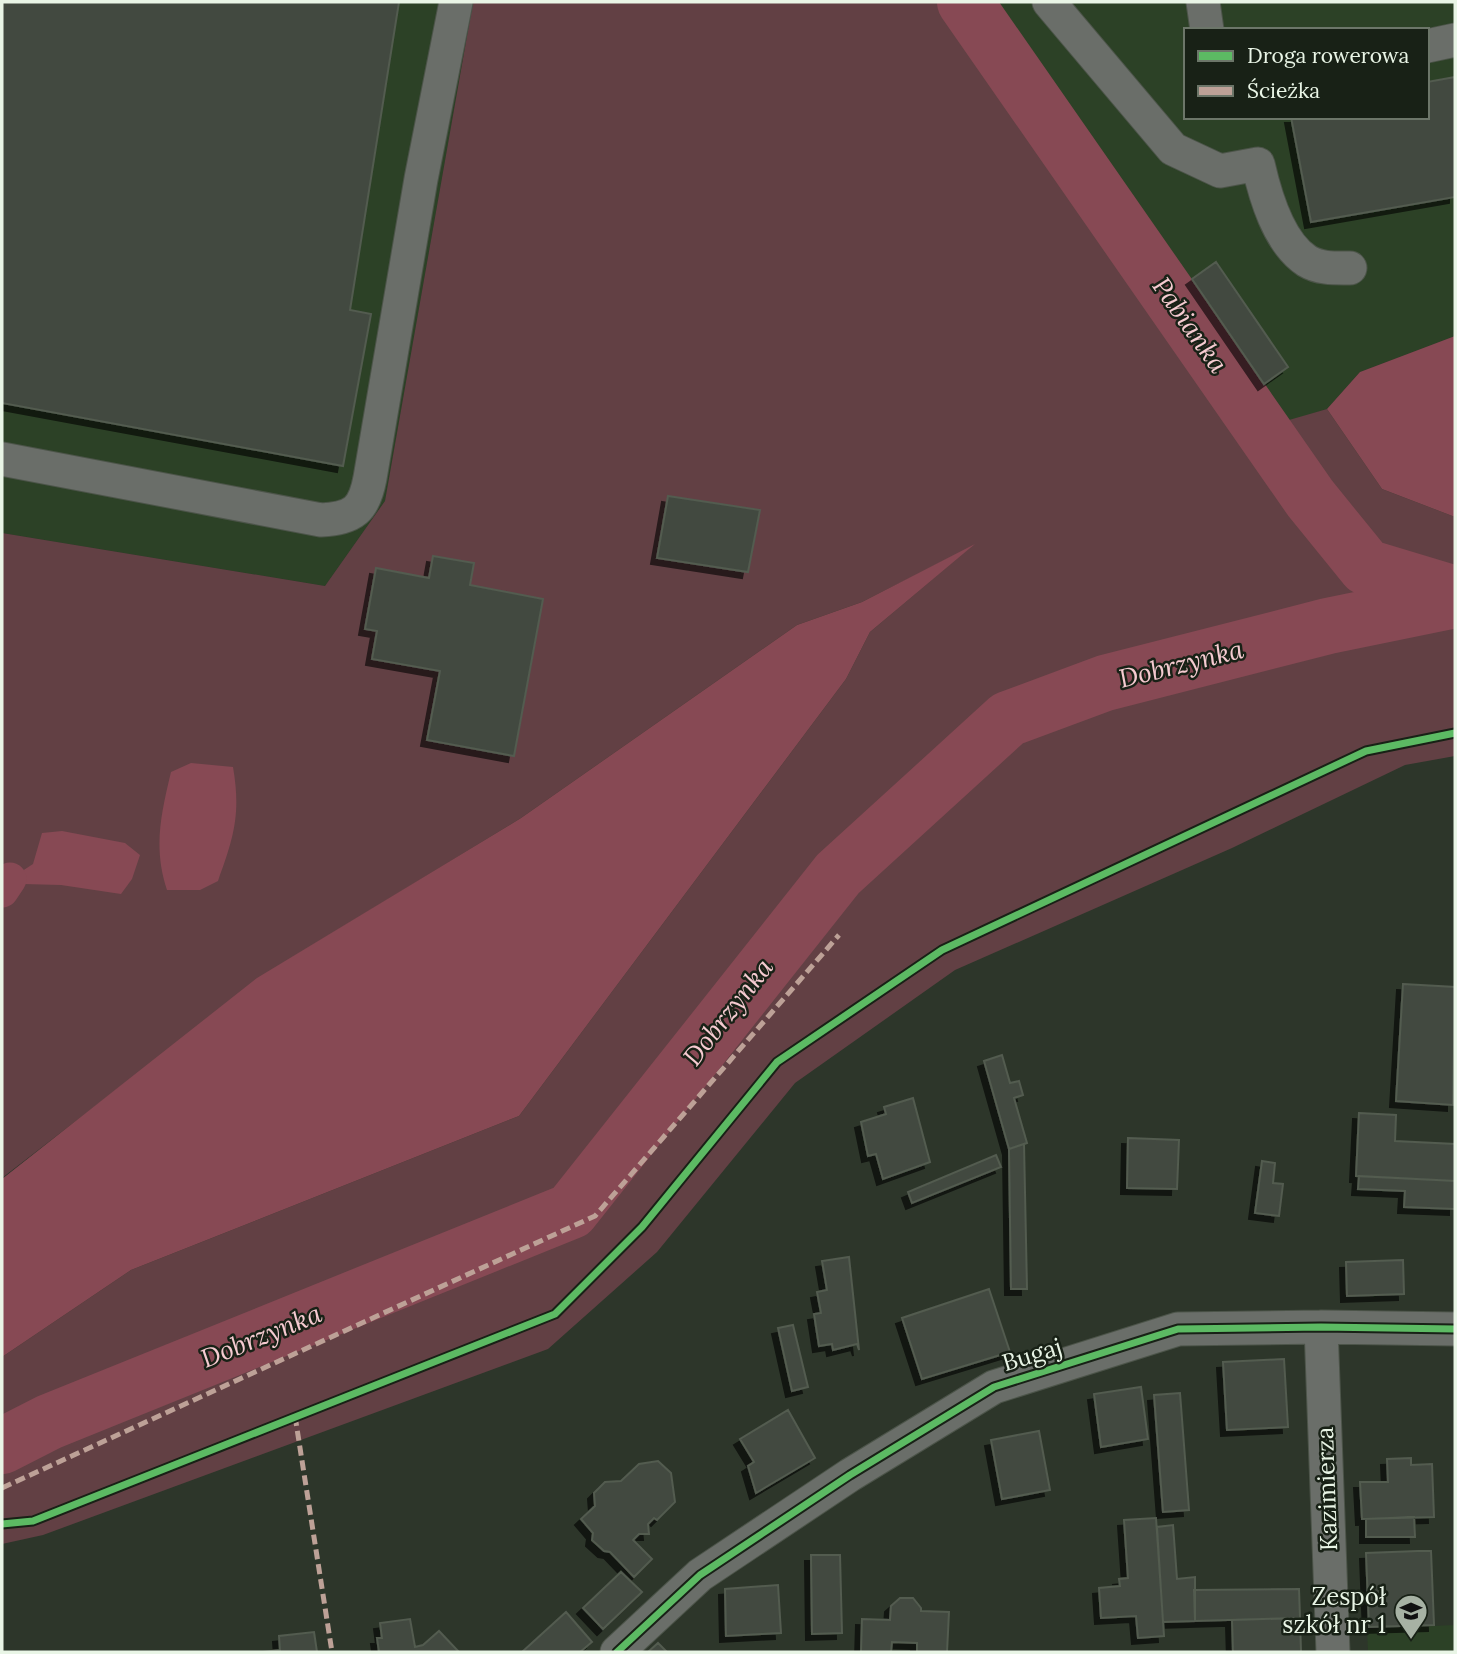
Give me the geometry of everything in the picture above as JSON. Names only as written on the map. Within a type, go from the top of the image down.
[{"type":"street","points":[[2,459],[321,520],[342,519],[356,511],[366,496],[370,478],[421,179],[456,2]]},
{"type":"street","points":[[1049,2],[1173,149],[1220,170],[1258,163],[1264,193],[1290,243],[1307,261],[1323,267],[1350,268]]},
{"type":"street","points":[[1203,2],[1206,28]]},
{"type":"street","points":[[1429,46],[1455,40]]},
{"type":"street","name":"Kazimierza","points":[[1321,1327],[1333,1652]]},
{"type":"street","name":"Bugaj","points":[[617,1652],[700,1575],[850,1475],[994,1387],[1178,1329],[1455,1329]]},
{"type":"shaded area","points":[[2,2],[473,2],[385,501],[325,586],[2,533]]},
{"type":"shaded area","points":[[473,2],[967,2],[1261,428],[1327,409],[1382,489],[1455,517],[1455,582],[1431,579],[1428,594],[1447,599],[1317,623],[1127,677],[1317,634],[1455,608],[1455,756],[1405,765],[1232,848],[955,970],[795,1083],[657,1252],[548,1349],[43,1535],[2,1544],[2,1357],[131,1270],[519,1116],[846,679],[870,632],[971,547],[862,602],[797,625],[521,818],[270,971],[2,1178],[2,533],[325,586],[385,501]]},
{"type":"shaded area","points":[[965,2],[1455,2],[1455,336],[1360,372],[1327,409],[1262,429]]},
{"type":"shaded area","points":[[1455,336],[1455,517],[1382,489],[1327,409],[1360,372]]},
{"type":"shaded area","points":[[975,544],[870,632],[846,679],[519,1116],[131,1270],[2,1357],[2,1179],[257,978],[521,818],[797,625],[862,602]]},
{"type":"shaded area","points":[[1430,578],[1455,582],[1455,608],[1317,634],[1318,623],[1445,599],[1427,594]]},
{"type":"shaded area","points":[[191,763],[233,767],[235,825],[218,881],[200,890],[167,890],[159,845],[164,802],[171,772]]},
{"type":"shaded area","points":[[62,831],[125,843],[140,855],[132,879],[121,894],[61,885],[23,884],[10,879],[33,864],[42,833]]},
{"type":"shaded area","name":"Zespół szkół nr 1","points":[[1455,1625],[1455,1652],[1368,1652],[1367,1629]]},
{"type":"building","points":[[2,2],[399,2],[350,310],[371,314],[343,466],[2,403]]},
{"type":"building","points":[[1455,77],[1455,197],[1311,222],[1291,119],[1429,119],[1429,82]]},
{"type":"building","points":[[1216,262],[1288,367],[1264,384],[1192,279]]},
{"type":"building","points":[[668,496],[760,510],[748,572],[657,558]]},
{"type":"building","points":[[433,556],[474,563],[470,585],[543,599],[514,756],[427,740],[440,671],[372,659],[377,631],[365,629],[376,568],[429,578]]},
{"type":"building","points":[[1403,984],[1455,987],[1453,1105],[1396,1101]]},
{"type":"building","points":[[1002,1055],[1010,1083],[1019,1081],[1023,1095],[1014,1098],[1027,1143],[1009,1149],[984,1061]]},
{"type":"building","points":[[913,1098],[930,1162],[883,1179],[876,1154],[868,1156],[861,1122],[886,1114],[884,1107]]},
{"type":"building","points":[[1359,1113],[1396,1115],[1395,1141],[1455,1144],[1455,1181],[1356,1176]]},
{"type":"building","points":[[1128,1138],[1179,1140],[1177,1189],[1127,1188]]},
{"type":"building","points":[[1024,1144],[1027,1289],[1011,1289],[1009,1149]]},
{"type":"building","points":[[996,1155],[1001,1167],[912,1203],[908,1192]]},
{"type":"building","points":[[1262,1161],[1275,1163],[1273,1183],[1283,1184],[1279,1216],[1255,1213]]},
{"type":"building","points":[[1359,1176],[1455,1181],[1455,1209],[1404,1207],[1405,1191],[1358,1189]]},
{"type":"building","points":[[849,1257],[859,1350],[857,1344],[833,1350],[832,1344],[819,1346],[814,1314],[821,1313],[817,1292],[827,1290],[822,1261]]},
{"type":"building","points":[[1403,1260],[1404,1294],[1347,1296],[1346,1262]]},
{"type":"building","points":[[989,1289],[1010,1352],[922,1379],[902,1318]]},
{"type":"building","points":[[793,1325],[808,1387],[792,1391],[778,1328]]},
{"type":"building","points":[[1284,1359],[1288,1427],[1227,1430],[1223,1362]]},
{"type":"building","points":[[1141,1387],[1148,1439],[1101,1447],[1094,1394]]},
{"type":"building","points":[[1180,1393],[1189,1510],[1163,1512],[1154,1395]]},
{"type":"building","points":[[788,1410],[815,1458],[756,1493],[748,1466],[754,1462],[740,1439]]},
{"type":"building","points":[[1039,1431],[1050,1490],[1002,1499],[991,1440]]},
{"type":"building","points":[[1411,1458],[1411,1465],[1432,1464],[1434,1517],[1362,1519],[1360,1482],[1388,1482],[1387,1459]]},
{"type":"building","points":[[658,1461],[671,1473],[675,1502],[657,1520],[654,1518],[648,1524],[649,1534],[639,1534],[633,1540],[652,1559],[634,1577],[610,1552],[604,1551],[592,1540],[593,1533],[581,1519],[595,1506],[594,1493],[605,1482],[621,1481],[639,1464]]},
{"type":"building","points":[[1414,1517],[1415,1537],[1366,1537],[1366,1519]]},
{"type":"building","points":[[1156,1518],[1164,1636],[1138,1638],[1136,1616],[1101,1618],[1099,1588],[1120,1586],[1119,1579],[1128,1578],[1124,1520]]},
{"type":"building","points":[[1173,1525],[1177,1579],[1195,1577],[1195,1621],[1163,1622],[1157,1527]]},
{"type":"building","points":[[1431,1551],[1434,1625],[1369,1627],[1366,1553]]},
{"type":"building","points":[[811,1555],[840,1555],[842,1633],[812,1634]]},
{"type":"building","points":[[621,1572],[642,1592],[603,1629],[583,1608]]},
{"type":"building","points":[[778,1585],[781,1633],[726,1636],[725,1589]]},
{"type":"building","points":[[1299,1589],[1300,1618],[1195,1621],[1194,1590]]},
{"type":"building","points":[[900,1598],[913,1598],[921,1611],[949,1612],[947,1652],[917,1652],[917,1643],[892,1642],[891,1652],[861,1652],[862,1619],[890,1620],[891,1606]]},
{"type":"building","points":[[566,1612],[592,1642],[580,1652],[522,1652]]},
{"type":"building","points":[[1300,1618],[1301,1652],[1233,1652],[1232,1620]]},
{"type":"building","points":[[410,1619],[415,1647],[423,1645],[439,1631],[459,1652],[379,1652],[377,1638],[382,1638],[380,1623]]},
{"type":"building","points":[[314,1632],[317,1652],[263,1652],[280,1650],[279,1636]]},
{"type":"building","points":[[658,1643],[667,1652],[648,1652]]},
{"type":"waterway","name":"Pabianka","points":[[965,2],[1310,498],[1366,567],[1455,594]]},
{"type":"waterway","name":"Dobrzynka","points":[[2,1446],[49,1422],[571,1211],[838,874],[1008,719],[1105,683],[1328,626],[1455,600]]},
{"type":"waterway","points":[[2,891],[10,879]]},
{"type":"marked path","points":[[2,1488],[595,1216],[839,935]]},
{"type":"marked path","points":[[295,1416],[332,1652]]},
{"type":"cycle path","points":[[2,1524],[33,1521],[555,1314],[642,1227],[777,1062],[942,950],[1366,751],[1455,733]]},
{"type":"cycle path","points":[[617,1652],[700,1575],[850,1475],[994,1387],[1178,1329],[1455,1329]]},
{"type":"place","name":"Zespół szkół nr 1","points":[[1411,1641]]}]
